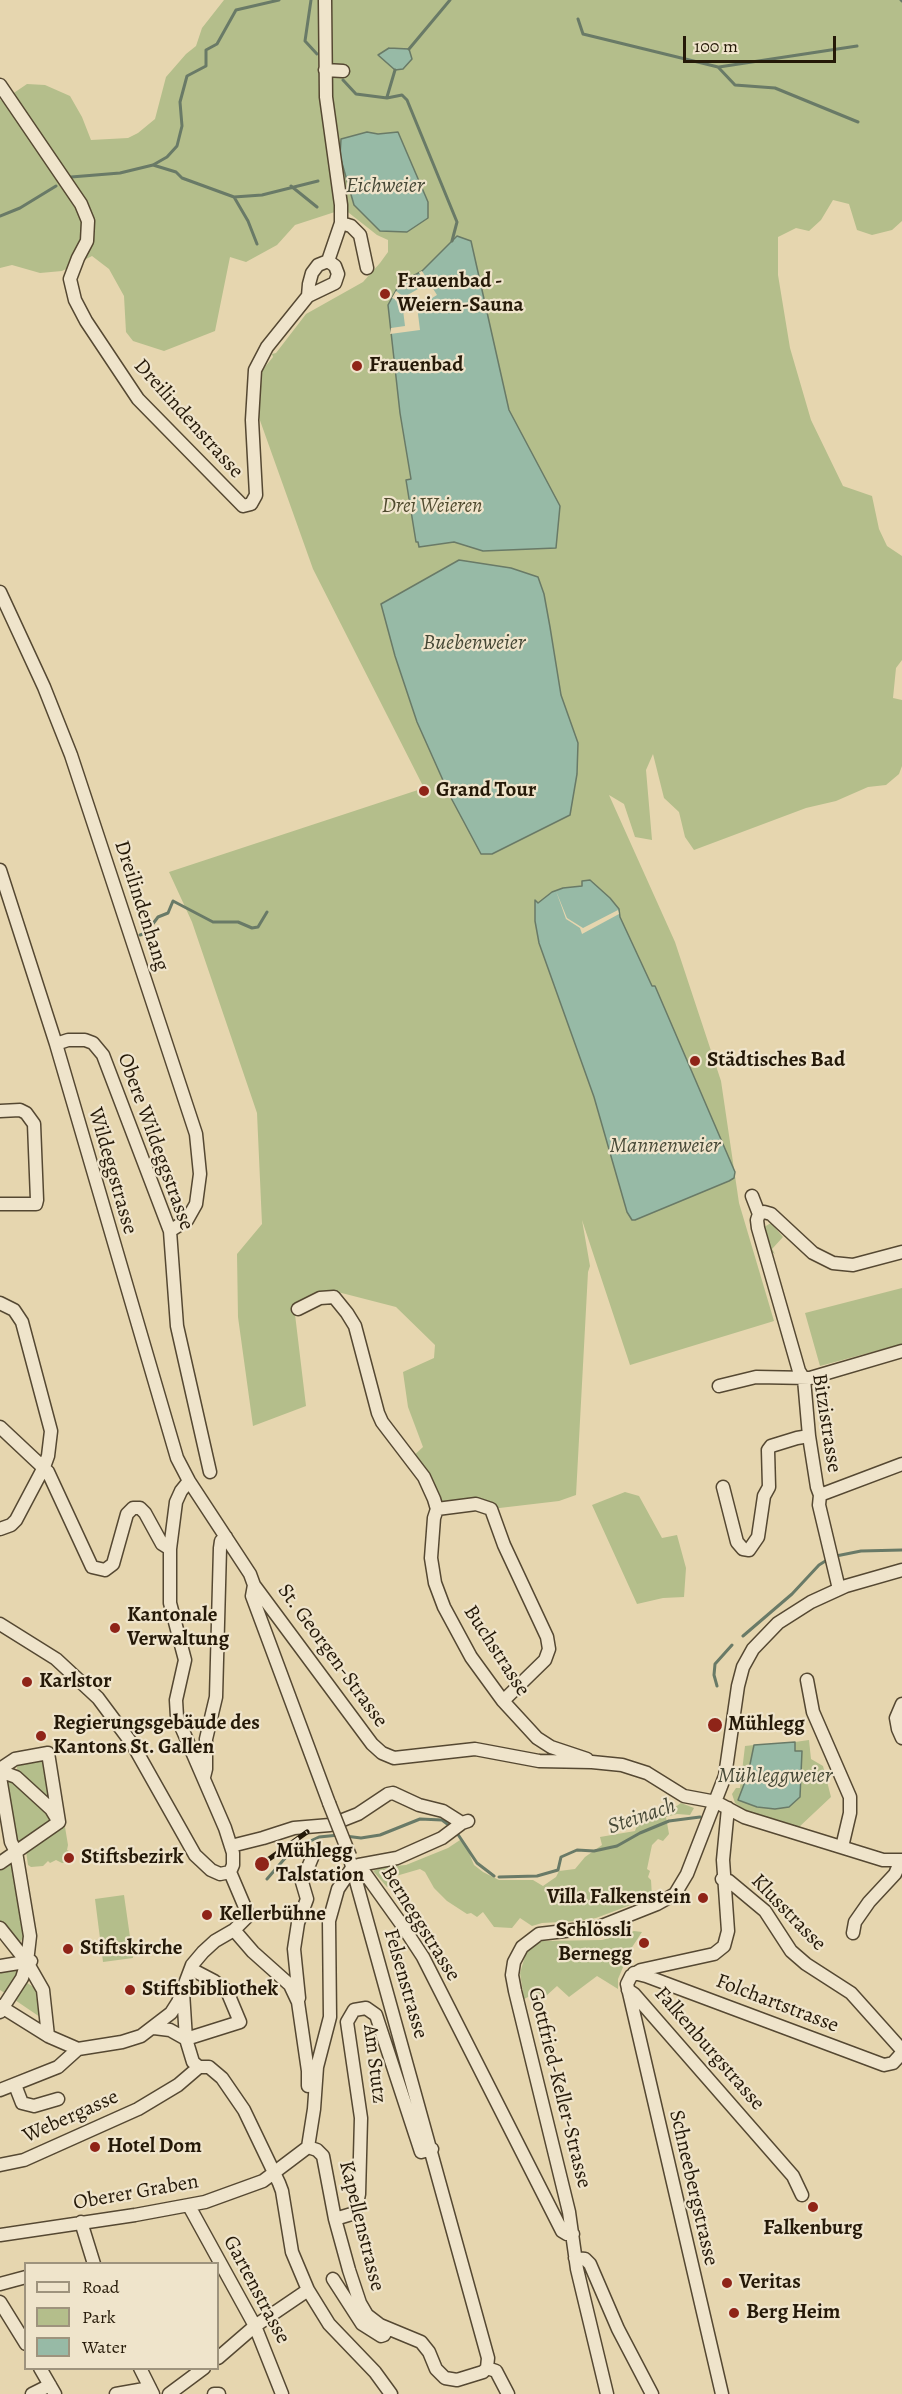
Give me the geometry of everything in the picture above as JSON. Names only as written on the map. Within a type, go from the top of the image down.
[{"type":"street","name":"Dreilindenstrasse","points":[[308,296],[312,273],[318,265],[328,261],[341,222],[341,205],[328,125],[325,0]]},
{"type":"street","points":[[325,70],[343,71]]},
{"type":"street","name":"Dreilindenstrasse","points":[[0,84],[45,154],[81,204],[88,221],[87,241],[70,279],[75,300],[86,321],[138,399],[243,506],[251,504],[256,495],[252,435],[255,370],[267,347],[308,296],[335,283],[338,274],[335,266],[328,261]]},
{"type":"street","points":[[341,222],[351,226],[360,236],[367,268]]},
{"type":"street","name":"Dreilindenhang","points":[[0,592],[44,687],[71,755],[196,1134],[200,1174],[196,1204],[187,1220],[170,1232]]},
{"type":"street","name":"Wildeggstrasse","points":[[0,870],[56,1044],[172,1443],[189,1481]]},
{"type":"street","name":"Obere Wildeggstrasse","points":[[56,1044],[68,1040],[85,1040],[93,1043],[103,1055],[170,1232],[177,1326],[210,1472]]},
{"type":"street","points":[[0,1111],[20,1110],[27,1113],[34,1124],[37,1200],[36,1204],[0,1204]]},
{"type":"street","name":"Bitzistrasse","points":[[752,1196],[759,1214],[758,1228],[799,1371],[804,1379],[809,1436],[820,1496],[819,1504],[839,1589]]},
{"type":"street","points":[[759,1214],[764,1212],[771,1214],[813,1253],[833,1263],[854,1265],[902,1252]]},
{"type":"street","points":[[297,1309],[320,1298],[330,1296],[338,1300],[355,1326],[382,1422],[424,1477],[437,1509],[476,1503],[491,1509],[504,1545],[545,1630],[549,1649],[545,1660],[503,1701]]},
{"type":"street","points":[[0,1303],[14,1310],[22,1322],[51,1431],[48,1456],[44,1467],[15,1520],[0,1529]]},
{"type":"street","points":[[719,1386],[756,1377],[795,1376],[804,1379],[902,1351]]},
{"type":"street","points":[[0,1427],[44,1467],[92,1567],[105,1570],[113,1564],[127,1514],[132,1508],[142,1510],[162,1544],[170,1549]]},
{"type":"street","points":[[723,1486],[737,1542],[743,1549],[749,1550],[758,1537],[764,1496],[770,1487],[768,1450],[779,1443],[809,1436]]},
{"type":"street","points":[[820,1496],[902,1464]]},
{"type":"street","points":[[31,1961],[1,2008],[48,2036],[78,2049],[122,2042],[141,2036],[171,2013],[190,1969],[215,1941],[244,1922],[247,1912],[230,1872],[233,1865],[231,1846],[218,1809],[185,1742],[177,1717],[176,1700],[185,1660],[170,1603],[170,1549],[176,1502],[189,1481]]},
{"type":"street","name":"St. Georgen-Strasse","points":[[189,1481],[254,1585],[358,1727],[382,1753],[401,1758],[476,1749],[539,1761],[592,1762],[636,1769],[648,1773],[684,1796],[716,1802],[744,1817],[883,1860],[901,1860]]},
{"type":"street","name":"Buchstrasse","points":[[437,1509],[434,1518],[431,1558],[439,1595],[471,1658],[520,1721],[544,1743],[592,1762]]},
{"type":"street","points":[[204,1778],[206,1738],[216,1697],[220,1548],[221,1541],[226,1537]]},
{"type":"street","points":[[716,1802],[725,1776],[738,1686],[748,1658],[761,1639],[778,1623],[811,1602],[839,1589],[902,1570]]},
{"type":"street","name":"Felsenstrasse","points":[[254,1585],[252,1596],[329,1803],[354,1863],[383,1983],[432,2149],[488,2358],[487,2368]]},
{"type":"street","points":[[0,1624],[56,1659],[98,1698],[133,1745],[195,1855],[211,1870],[220,1874],[230,1872]]},
{"type":"street","points":[[807,1680],[813,1712],[849,1797],[850,1813],[842,1848]]},
{"type":"street","points":[[902,1704],[896,1718],[902,1738]]},
{"type":"street","points":[[0,1770],[15,1759],[48,1753],[59,1822]]},
{"type":"street","points":[[0,1770],[16,1777],[51,1809],[59,1822]]},
{"type":"street","points":[[0,1778],[11,1842],[16,1852],[30,1936],[31,1961],[43,1990],[48,2036]]},
{"type":"street","points":[[231,1846],[294,1828],[330,1825],[358,1814],[393,1793],[419,1805],[443,1811],[459,1826],[397,1858],[354,1863]]},
{"type":"street","name":"Gottfried-Keller-Strasse","points":[[607,2394],[575,2258],[573,2234],[515,1991],[514,1962],[522,1947],[539,1934],[599,1927],[657,1904],[675,1894],[687,1874],[716,1802]]},
{"type":"street","name":"Falkenburgstrasse","points":[[728,1808],[722,1879],[728,1931],[724,1946],[719,1951],[634,1973],[628,1980],[628,1990],[634,1994],[794,2176],[802,2195]]},
{"type":"street","points":[[0,1863],[59,1822]]},
{"type":"street","points":[[0,1845],[16,1852]]},
{"type":"street","points":[[298,2002],[300,1996],[294,1949],[298,1923],[307,1899],[302,1889],[302,1882],[314,1853]]},
{"type":"street","points":[[853,1933],[855,1922],[869,1902],[895,1874],[901,1860]]},
{"type":"street","name":"Berneggstrasse","points":[[308,2147],[315,2109],[317,2067],[330,2017],[329,1921],[338,1889],[354,1863],[402,1925],[423,1957],[562,2231],[573,2234]]},
{"type":"street","name":"Klusstrasse","points":[[722,1879],[729,1881],[765,1911],[791,1951],[806,1964],[850,1993],[902,2052]]},
{"type":"street","points":[[0,1928],[31,1961]]},
{"type":"street","points":[[234,1930],[253,1952],[290,1985],[298,2002],[308,2072],[307,2120],[311,2124]]},
{"type":"street","points":[[0,1966],[31,1961]]},
{"type":"street","points":[[154,2028],[170,2030],[186,2039],[240,2022],[227,1991],[214,1981],[190,1969]]},
{"type":"street","name":"Folchartstrasse","points":[[634,1973],[885,2065],[893,2063],[902,2052]]},
{"type":"street","points":[[183,1988],[186,2039],[193,2062],[200,2067],[209,2067],[222,2078],[244,2110],[282,2190],[292,2252],[308,2290],[329,2324],[375,2372],[392,2394]]},
{"type":"street","name":"Schneebergstrasse","points":[[628,1990],[722,2394]]},
{"type":"street","name":"Am Stutz","points":[[335,2219],[355,2213],[359,2194],[361,2118],[347,2022],[354,2010],[366,2008],[376,2015],[420,2152],[432,2149]]},
{"type":"street","points":[[0,2090],[58,2067],[78,2049]]},
{"type":"street","name":"Webergasse","points":[[0,2165],[22,2161],[156,2100],[200,2067]]},
{"type":"street","points":[[15,2085],[22,2103],[34,2106],[58,2099]]},
{"type":"street","points":[[274,2173],[308,2147]]},
{"type":"street","name":"Kapellenstrasse","points":[[308,2147],[323,2156],[335,2219],[360,2303],[372,2321],[422,2342],[438,2372],[449,2379],[458,2380],[483,2372],[487,2368]]},
{"type":"street","name":"Oberer Graben","points":[[0,2235],[189,2206],[263,2181],[274,2173]]},
{"type":"street","name":"Gartenstrasse","points":[[189,2206],[255,2326],[282,2394]]},
{"type":"street","points":[[81,2222],[93,2262]]},
{"type":"street","points":[[575,2258],[585,2259],[590,2264],[618,2329],[652,2394]]},
{"type":"street","points":[[0,2284],[24,2278]]},
{"type":"street","points":[[333,2278],[362,2324],[381,2336],[387,2329]]},
{"type":"street","points":[[219,2357],[255,2326],[308,2290]]},
{"type":"street","points":[[0,2302],[24,2341]]},
{"type":"street","points":[[487,2368],[496,2371],[508,2394]]},
{"type":"street","points":[[32,2394],[53,2390],[41,2370]]},
{"type":"street","points":[[169,2394],[201,2370]]},
{"type":"street","points":[[116,2394],[151,2391],[141,2371]]},
{"type":"street","points":[[214,2394],[219,2394]]},
{"type":"green space","name":"Drei Weieren","points":[[224,0],[902,0],[902,221],[892,230],[872,235],[857,230],[849,204],[833,200],[821,220],[809,231],[796,228],[778,237],[778,275],[790,348],[811,420],[843,486],[872,496],[879,529],[887,546],[902,556],[902,660],[896,668],[893,698],[902,700],[902,766],[899,774],[886,785],[868,787],[836,801],[806,808],[694,850],[685,837],[679,812],[664,798],[653,754],[646,770],[652,840],[635,837],[624,804],[609,795],[675,942],[721,1081],[739,1203],[774,1321],[630,1365],[582,1220],[590,1266],[576,1495],[559,1501],[491,1509],[443,1507],[410,1459],[423,1447],[408,1407],[403,1372],[434,1358],[435,1345],[396,1307],[330,1290],[294,1306],[306,1406],[253,1426],[238,1317],[237,1254],[262,1224],[257,1113],[192,922],[169,872],[424,788],[313,569],[257,412],[260,373],[273,357],[272,354],[276,353],[306,314],[363,282],[388,252],[388,240],[377,235],[344,209],[295,225],[277,245],[246,262],[230,257],[215,331],[164,351],[133,341],[126,332],[124,296],[109,269],[92,256],[62,271],[40,273],[12,265],[0,268],[0,99],[2,101],[27,84],[45,85],[70,96],[91,140],[128,138],[155,119],[166,77],[196,46],[202,28]],"holes":[[[367,132],[378,134],[398,132],[410,160]]]},
{"type":"green space","points":[[771,1223],[783,1237],[772,1249],[775,1254],[770,1251],[764,1227]]},
{"type":"green space","points":[[902,1288],[902,1344],[820,1366],[805,1313]]},
{"type":"green space","points":[[625,1492],[639,1496],[662,1538],[677,1535],[686,1568],[684,1597],[663,1598],[637,1604],[592,1505]]},
{"type":"green space","points":[[809,1740],[811,1759],[823,1766],[831,1797],[798,1828],[747,1812],[735,1803],[732,1794],[736,1788],[740,1788],[745,1746],[754,1745],[748,1774],[738,1800],[757,1807],[775,1809],[801,1751],[795,1751],[795,1742]]},
{"type":"green space","points":[[46,1755],[54,1808],[18,1774],[16,1761]]},
{"type":"green space","points":[[14,1779],[49,1811],[51,1823],[20,1845],[14,1842],[3,1781]]},
{"type":"green space","points":[[681,1803],[694,1808],[690,1815],[677,1814],[666,1817],[669,1834],[663,1841],[658,1839],[652,1845],[647,1869],[650,1871],[648,1877],[651,1880],[652,1897],[596,1918],[532,1926],[520,1918],[512,1928],[494,1927],[483,1912],[477,1917],[471,1913],[467,1914],[447,1901],[434,1888],[425,1872],[420,1869],[396,1876],[395,1884],[387,1887],[373,1871],[382,1867],[406,1865],[448,1848],[460,1840],[467,1848],[474,1865],[483,1872],[499,1880],[533,1880],[543,1886],[556,1877],[559,1871],[575,1869],[585,1857],[602,1845],[600,1837],[635,1831],[638,1822],[647,1816],[668,1812]]},
{"type":"green space","points":[[65,1827],[67,1850],[71,1862],[62,1863],[56,1860],[50,1863],[48,1861],[43,1866],[28,1865],[26,1851],[55,1828]]},
{"type":"green space","points":[[14,1861],[26,1935],[18,1944],[0,1924],[0,1867]]},
{"type":"green space","points":[[124,1895],[133,1958],[103,1962],[95,1899]]},
{"type":"green space","points":[[634,1931],[642,1932],[623,1961],[618,1989],[597,1976],[569,1997],[557,1986],[546,1996],[536,1993],[524,1999],[520,1973],[526,1953],[531,1946],[542,1941],[602,1940]]},
{"type":"green space","points":[[17,1966],[19,1977],[8,1995],[0,1990],[0,1968]]},
{"type":"green space","points":[[24,1981],[35,1988],[40,2017],[12,1998]]},
{"type":"water","points":[[389,48],[409,49],[412,59],[403,69],[395,70],[378,55]]},
{"type":"water","name":"Eichweier","points":[[367,132],[378,134],[398,132],[428,202],[428,218],[407,232],[380,231],[354,205],[340,156],[341,139]]},
{"type":"water","points":[[457,236],[471,241],[509,410],[560,506],[556,548],[483,551],[454,542],[419,547],[416,542],[406,480],[411,479],[400,413],[388,305],[400,283],[422,271]]},
{"type":"water","name":"Buebenweier","points":[[459,560],[511,568],[538,577],[544,594],[561,695],[578,743],[577,774],[570,815],[492,854],[481,854],[450,796],[417,722],[381,604]]},
{"type":"water","name":"Mannenweier","points":[[590,880],[619,909],[620,917],[652,986],[655,986],[735,1172],[734,1178],[729,1181],[635,1220],[632,1220],[627,1212],[594,1097],[539,943],[535,921],[535,900],[538,903],[552,892],[582,886],[582,881]]},
{"type":"water","name":"Mühleggweier","points":[[795,1742],[795,1751],[802,1751],[800,1797],[789,1807],[775,1809],[757,1807],[738,1800],[748,1774],[754,1745]]},
{"type":"pier","points":[[422,271],[437,295],[424,303],[418,314],[420,330],[390,334],[391,328],[405,326],[402,302],[392,298],[396,291],[404,297],[425,285],[419,272]]},
{"type":"pier","points":[[556,891],[567,918],[583,928],[618,910],[619,914],[582,934],[580,928],[566,919]]},
{"type":"waterway","points":[[71,177],[120,173],[153,165],[167,157],[177,146],[182,126],[180,102],[187,76],[206,66],[206,50],[217,44],[236,10],[279,0]]},
{"type":"waterway","points":[[311,0],[305,41],[317,54]]},
{"type":"waterway","points":[[409,49],[450,0]]},
{"type":"waterway","points":[[578,19],[583,34],[718,67],[735,85],[775,88],[858,122]]},
{"type":"waterway","points":[[719,67],[857,46]]},
{"type":"waterway","points":[[387,97],[395,70]]},
{"type":"waterway","points":[[343,80],[356,94],[387,98],[402,95],[407,100],[457,222],[452,241]]},
{"type":"waterway","points":[[153,165],[176,172],[182,178],[234,197],[262,195],[318,181]]},
{"type":"waterway","points":[[0,216],[20,208],[56,186]]},
{"type":"waterway","points":[[291,186],[317,207]]},
{"type":"waterway","points":[[234,197],[248,221],[257,244]]},
{"type":"waterway","points":[[140,935],[146,933],[158,917],[168,913],[173,901],[213,922],[238,922],[252,928],[258,927],[267,912]]},
{"type":"waterway","name":"Steinach","points":[[836,1556],[861,1551],[902,1550]]},
{"type":"waterway","name":"Steinach","points":[[743,1636],[827,1560]]},
{"type":"waterway","name":"Steinach","points":[[717,1686],[714,1675],[715,1664],[732,1645]]},
{"type":"waterway","name":"Steinach","points":[[499,1877],[537,1876],[558,1870],[561,1857],[577,1850],[594,1851],[617,1846],[669,1821],[700,1817]]},
{"type":"waterway","name":"Steinach","points":[[345,1836],[361,1838],[380,1835],[420,1819],[442,1820],[450,1826]]},
{"type":"waterway","name":"Steinach","points":[[457,1833],[477,1863],[494,1876]]},
{"type":"waterway","name":"Steinach","points":[[267,1879],[293,1849],[319,1837],[339,1835]]},
{"type":"railway","points":[[262,1864],[307,1832]]},
{"type":"place","name":"Frauenbad - Weiern-Sauna","points":[[385,294]]},
{"type":"place","name":"Frauenbad","points":[[357,366]]},
{"type":"place","name":"Grand Tour","points":[[424,791]]},
{"type":"place","name":"Städtisches Bad","points":[[695,1061]]},
{"type":"place","name":"Kantonale Verwaltung","points":[[115,1628]]},
{"type":"place","name":"Karlstor","points":[[27,1682]]},
{"type":"place","name":"Mühlegg","points":[[715,1725]]},
{"type":"place","name":"Regierungsgebäude des Kantons St. Gallen","points":[[41,1736]]},
{"type":"place","name":"Stiftsbezirk","points":[[69,1858]]},
{"type":"place","name":"Mühlegg Talstation","points":[[262,1864]]},
{"type":"place","name":"Villa Falkenstein","points":[[703,1898]]},
{"type":"place","name":"Kellerbühne","points":[[207,1915]]},
{"type":"place","name":"Schlössli Bernegg","points":[[644,1943]]},
{"type":"place","name":"Stiftskirche","points":[[68,1949]]},
{"type":"place","name":"Stiftsbibliothek","points":[[130,1990]]},
{"type":"place","name":"Hotel Dom","points":[[95,2147]]},
{"type":"place","name":"Falkenburg","points":[[813,2207]]},
{"type":"place","name":"Veritas","points":[[727,2283]]},
{"type":"place","name":"Berg Heim","points":[[734,2313]]}]
